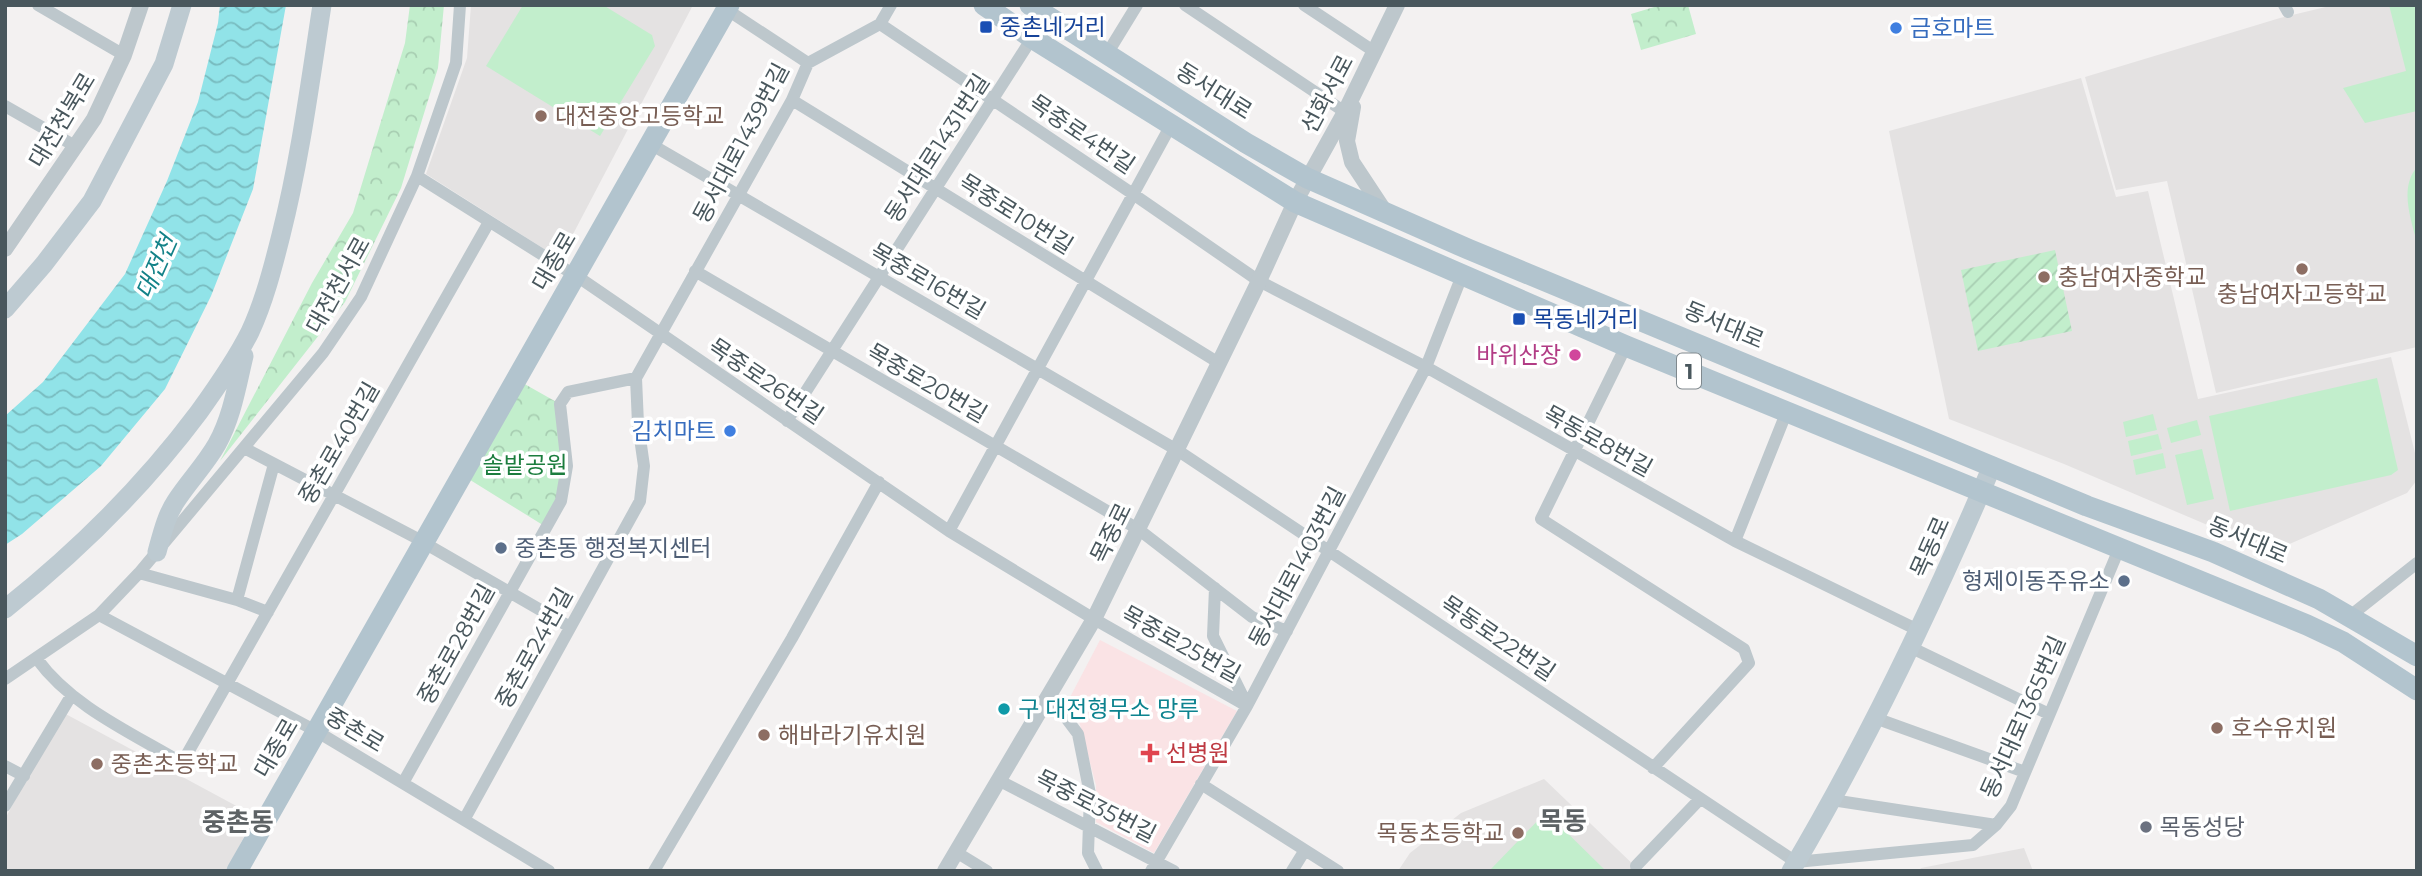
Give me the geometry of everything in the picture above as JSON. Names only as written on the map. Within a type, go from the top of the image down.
[{"type":"main road","points":[[5,309],[44,264],[92,201],[164,64],[182,5]]},
{"type":"main road","points":[[157,552],[167,517],[219,441],[231,409],[290,197],[322,5]]},
{"type":"main road","name":"1","points":[[984,5],[1032,38],[1295,202],[1626,346],[2307,625],[2343,642],[2417,690]]},
{"type":"main road","name":"동서대로","points":[[1030,5],[1307,178],[2087,506],[2213,552],[2319,599],[2417,656]]},
{"type":"main road","name":"대종로","points":[[580,278],[659,149],[729,8]]},
{"type":"main road","name":"대종로","points":[[237,871],[321,734],[429,545],[729,8]]},
{"type":"main road","points":[[7,602],[68,558],[136,487],[181,436],[222,381],[251,331]]},
{"type":"main road","name":"목동로","points":[[1795,868],[1916,640],[1992,466]]},
{"type":"main road","name":"대종로","points":[[251,871],[321,734]]},
{"type":"street","points":[[38,5],[124,55]]},
{"type":"street","name":"대전천북로","points":[[5,249],[94,119],[124,55],[141,5]]},
{"type":"street","name":"대전천서로","points":[[5,679],[99,615],[157,552],[323,353],[360,297],[417,176],[456,63],[460,5]]},
{"type":"street","points":[[880,24],[891,5]]},
{"type":"street","points":[[1107,54],[1137,5]]},
{"type":"street","points":[[1185,5],[1345,112]]},
{"type":"street","points":[[1304,5],[1375,52]]},
{"type":"street","name":"선화서로","points":[[1295,202],[1345,112],[1398,5]]},
{"type":"street","points":[[729,8],[807,63]]},
{"type":"street","name":"동서대로1439번길","points":[[660,334],[792,100],[807,63],[880,24]]},
{"type":"street","name":"목중로4번길","points":[[880,24],[1259,281]]},
{"type":"street","name":"동서대로1431번길","points":[[787,421],[1032,38]]},
{"type":"street","points":[[1360,81],[1347,141],[1354,167],[1385,212]]},
{"type":"street","name":"목중로10번길","points":[[792,100],[1219,363]]},
{"type":"street","points":[[5,106],[75,146]]},
{"type":"street","points":[[949,531],[1171,125]]},
{"type":"street","name":"목중로16번길","points":[[659,149],[1177,450]]},
{"type":"street","name":"목중로26번길","points":[[417,176],[580,278],[949,531],[1094,619]]},
{"type":"street","name":"목중로","points":[[944,871],[1094,619],[1295,202]]},
{"type":"street","name":"중촌로40번길","points":[[71,696],[182,763],[489,222]]},
{"type":"street","name":"목중로20번길","points":[[695,271],[1138,529],[1252,617],[1287,631]]},
{"type":"street","name":"동서대로1403번길","points":[[1154,866],[1247,706],[1426,367],[1463,273]]},
{"type":"street","name":"목동로8번길","points":[[1259,281],[1426,367],[1574,453],[1916,640]]},
{"type":"street","points":[[636,378],[660,334]]},
{"type":"street","points":[[1626,346],[1541,519],[1744,649],[1749,663],[1653,768]]},
{"type":"street","name":"중촌로28번길","points":[[403,783],[561,500],[567,466],[560,404],[568,391],[636,378]]},
{"type":"street","name":"중촌로24번길","points":[[464,820],[640,501],[644,466],[638,424],[636,378]]},
{"type":"street","points":[[1735,541],[1787,411]]},
{"type":"street","points":[[244,448],[429,545],[570,627]]},
{"type":"street","name":"목동로22번길","points":[[1177,450],[1700,799],[1795,868]]},
{"type":"street","points":[[237,600],[274,464]]},
{"type":"street","points":[[654,871],[792,638],[879,482]]},
{"type":"street","name":"동서대로1365번길","points":[[1795,868],[1973,845],[1996,825],[2011,806],[2119,549]]},
{"type":"street","points":[[2350,616],[2417,563]]},
{"type":"street","points":[[139,573],[268,611]]},
{"type":"street","points":[[1215,588],[1213,636],[1247,706]]},
{"type":"street","name":"중촌로","points":[[99,615],[321,734],[549,871]]},
{"type":"street","name":"목중로25번길","points":[[1094,619],[1247,706]]},
{"type":"street","points":[[1916,640],[2049,714]]},
{"type":"street","points":[[5,806],[71,696],[49,676],[37,659]]},
{"type":"street","points":[[1046,700],[1063,714],[1078,734],[1090,794],[1088,853],[1097,871]]},
{"type":"street","points":[[1875,718],[2025,772]]},
{"type":"street","points":[[5,766],[24,776]]},
{"type":"street","name":"목중로35번길","points":[[998,780],[1088,826],[1154,866],[1174,871]]},
{"type":"street","points":[[1201,785],[1338,871]]},
{"type":"street","points":[[1636,866],[1700,799]]},
{"type":"street","points":[[1832,800],[1996,825]]},
{"type":"street","points":[[1292,871],[1305,850]]},
{"type":"street","points":[[956,852],[987,871]]},
{"type":"shaded area","name":"대전중앙고등학교","points":[[471,5],[693,5],[560,259],[426,174],[467,58]]},
{"type":"shaded area","name":"충남여자고등학교","points":[[2334,5],[2417,5],[2417,347],[2216,393],[2167,181],[2116,190],[2085,77],[2280,18]]},
{"type":"shaded area","name":"충남여자중학교","points":[[2081,78],[2116,197],[2148,191],[2198,399],[2391,357],[2417,461],[2417,480],[2407,493],[2271,552],[2064,464],[1949,419],[1889,131]]},
{"type":"shaded area","name":"선병원","points":[[1100,640],[1237,711],[1154,853],[1096,822],[1096,785],[1079,721],[1067,703]]},
{"type":"shaded area","name":"중촌초등학교","points":[[62,712],[255,816],[226,871],[5,871],[5,819]]},
{"type":"shaded area","name":"목동초등학교","points":[[1544,779],[1640,871],[1398,871],[1410,853],[1461,813]]},
{"type":"shaded area","points":[[2024,848],[2033,871],[1919,871],[1921,868]]},
{"type":"green space","points":[[410,5],[444,5],[438,68],[401,188],[345,302],[220,461],[312,283],[353,213],[405,43]]},
{"type":"green space","points":[[523,5],[603,5],[652,35],[655,46],[600,136],[486,66]]},
{"type":"green space","points":[[1661,5],[1688,5],[1696,34],[1641,50],[1631,14]]},
{"type":"green space","points":[[2389,5],[2417,5],[2417,111],[2365,123],[2343,88],[2406,71]]},
{"type":"green space","points":[[2417,167],[2417,243],[2408,194],[2412,175]]},
{"type":"green space","points":[[2055,250],[2072,331],[1978,351],[1961,270]]},
{"type":"green space","points":[[2377,378],[2398,470],[2391,475],[2230,511],[2209,416]]},
{"type":"green space","name":"솔밭공원","points":[[521,382],[560,404],[567,466],[546,527],[467,478]]},
{"type":"green space","points":[[2153,414],[2157,430],[2126,437],[2123,422]]},
{"type":"green space","points":[[2197,420],[2201,435],[2171,443],[2167,428]]},
{"type":"green space","points":[[2158,434],[2162,449],[2131,456],[2128,441]]},
{"type":"green space","points":[[2202,449],[2214,499],[2187,505],[2175,455]]},
{"type":"green space","points":[[2163,453],[2166,468],[2136,475],[2133,460]]},
{"type":"green space","points":[[1546,812],[1606,871],[1493,871],[1491,869]]},
{"type":"water","name":"대전천","points":[[220,5],[286,5],[253,189],[211,296],[165,389],[101,466],[22,534],[5,545],[5,416],[43,382],[125,274],[167,181],[198,102]]},
{"type":"place","name":"중촌네거리","points":[[986,27]]},
{"type":"place","name":"금호마트","points":[[1896,28]]},
{"type":"place","name":"대전중앙고등학교","points":[[541,116]]},
{"type":"place","name":"충남여자고등학교","points":[[2302,269]]},
{"type":"place","name":"충남여자중학교","points":[[2044,277]]},
{"type":"place","name":"목동네거리","points":[[1519,319]]},
{"type":"place","name":"바위산장","points":[[1575,355]]},
{"type":"place","name":"김치마트","points":[[730,431]]},
{"type":"place","name":"중촌동 행정복지센터","points":[[501,548]]},
{"type":"place","name":"형제이동주유소","points":[[2124,581]]},
{"type":"place","name":"구 대전형무소 망루","points":[[1004,709]]},
{"type":"place","name":"호수유치원","points":[[2217,728]]},
{"type":"place","name":"해바라기유치원","points":[[764,735]]},
{"type":"place","name":"선병원","points":[[1150,753]]},
{"type":"place","name":"중촌초등학교","points":[[97,764]]},
{"type":"place","name":"목동성당","points":[[2146,827]]},
{"type":"place","name":"목동초등학교","points":[[1518,833]]},
{"type":"district","name":"목동","points":[[1563,821]]},
{"type":"district","name":"중촌동","points":[[238,822]]}]
